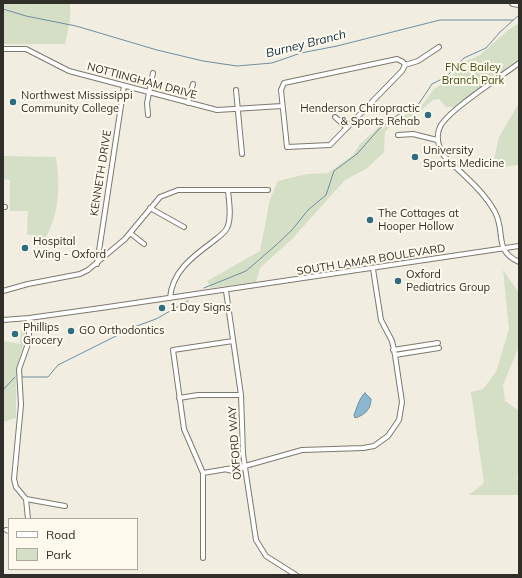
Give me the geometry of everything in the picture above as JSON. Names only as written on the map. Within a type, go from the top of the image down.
[{"type":"highway","points":[[513,3],[519,4]]},
{"type":"street","points":[[405,65],[397,58],[287,82],[282,86],[282,106],[287,147],[330,145],[402,71],[405,65],[418,61],[439,47]]},
{"type":"street","name":"NOTTIINGHAM DRIVE","points":[[3,49],[26,49],[70,71],[217,110],[282,106]]},
{"type":"street","points":[[519,64],[448,115],[439,128],[438,140],[439,149],[444,156],[491,206],[500,225],[503,248],[509,257],[519,262]]},
{"type":"street","points":[[148,115],[148,92],[153,73]]},
{"type":"street","points":[[188,103],[193,84]]},
{"type":"street","name":"KENNETH DRIVE","points":[[97,264],[124,86]]},
{"type":"street","points":[[236,90],[242,154]]},
{"type":"street","points":[[335,117],[346,128]]},
{"type":"street","points":[[398,135],[413,134],[438,140]]},
{"type":"street","points":[[3,291],[28,284],[80,274],[97,264],[130,233],[160,197],[178,190],[268,190]]},
{"type":"street","points":[[3,320],[29,318],[170,298],[170,288],[186,263],[223,234],[228,228],[228,190]]},
{"type":"street","points":[[150,208],[184,227]]},
{"type":"street","points":[[130,233],[144,244]]},
{"type":"street","name":"SOUTH LAMAR BOULEVARD","points":[[170,298],[226,291],[519,246]]},
{"type":"street","points":[[203,473],[245,466],[302,450],[363,448],[381,442],[394,428],[401,411],[395,355],[392,341],[381,320],[373,269]]},
{"type":"street","name":"OXFORD WAY","points":[[226,291],[241,395],[245,466],[254,530],[260,548],[272,561],[296,575]]},
{"type":"street","points":[[28,518],[26,500],[16,486],[14,480],[14,468],[21,405],[19,368],[29,341],[29,318]]},
{"type":"street","points":[[204,558],[203,473],[185,435],[172,350],[232,341]]},
{"type":"street","points":[[393,350],[438,345],[395,355]]},
{"type":"street","points":[[179,398],[198,395],[241,395]]},
{"type":"street","points":[[26,500],[65,506]]},
{"type":"green space","points":[[3,3],[70,3],[70,20],[65,44],[3,44]]},
{"type":"green space","name":"FNC Bailey Branch Park","points":[[519,23],[519,58],[455,107],[446,107],[439,99],[433,100],[418,113],[390,126],[385,132],[384,152],[366,169],[345,180],[292,239],[260,268],[256,282],[211,288],[207,281],[260,251],[270,199],[278,181],[307,174],[328,173],[353,155],[360,144],[379,127],[382,129],[391,122],[421,107],[434,89],[447,81],[464,62],[480,55],[507,31]]},
{"type":"green space","points":[[519,103],[519,165],[492,168],[499,137]]},
{"type":"green space","points":[[3,156],[56,157],[58,199],[54,219],[45,239],[27,234],[28,211],[10,211],[10,180],[3,179]]},
{"type":"green space","points":[[503,270],[519,293],[519,346],[503,385],[505,401],[519,411],[519,471],[517,476],[519,495],[469,495],[484,483],[471,392],[483,389],[496,372],[509,329]]},
{"type":"green space","points":[[25,329],[26,339],[16,368],[16,418],[3,422],[3,341],[20,344],[21,330]]},
{"type":"water","points":[[365,393],[371,399],[369,409],[362,415],[355,418],[354,415],[358,403]]},
{"type":"waterway","name":"Burney Branch","points":[[3,9],[26,16],[76,26],[157,50],[203,61],[237,66],[272,63],[301,53],[337,46],[440,20],[513,20]]},
{"type":"waterway","points":[[204,288],[246,271],[275,246],[292,230],[308,210],[326,195],[334,171],[357,154],[379,129],[396,116],[418,105],[432,84],[446,77],[464,58],[486,48],[500,32],[519,15]]},
{"type":"waterway","points":[[22,377],[48,377],[58,365],[134,327],[156,319],[188,301]]},
{"type":"waterway","points":[[3,390],[15,377]]},
{"type":"place","name":"Northwest Mississippi Community College","points":[[13,102]]},
{"type":"place","name":"Henderson Chiropractic & Sports Rehab","points":[[428,115]]},
{"type":"place","name":"University Sports Medicine","points":[[415,157]]},
{"type":"place","name":"The Cottages at Hooper Hollow","points":[[370,220]]},
{"type":"place","name":"Hospital Wing - Oxford","points":[[25,248]]},
{"type":"place","name":"Oxford Pediatrics Group","points":[[398,281]]},
{"type":"place","name":"1 Day Signs","points":[[162,308]]},
{"type":"place","name":"GO Orthodontics","points":[[71,331]]},
{"type":"place","name":"Phillips Grocery","points":[[15,334]]}]
